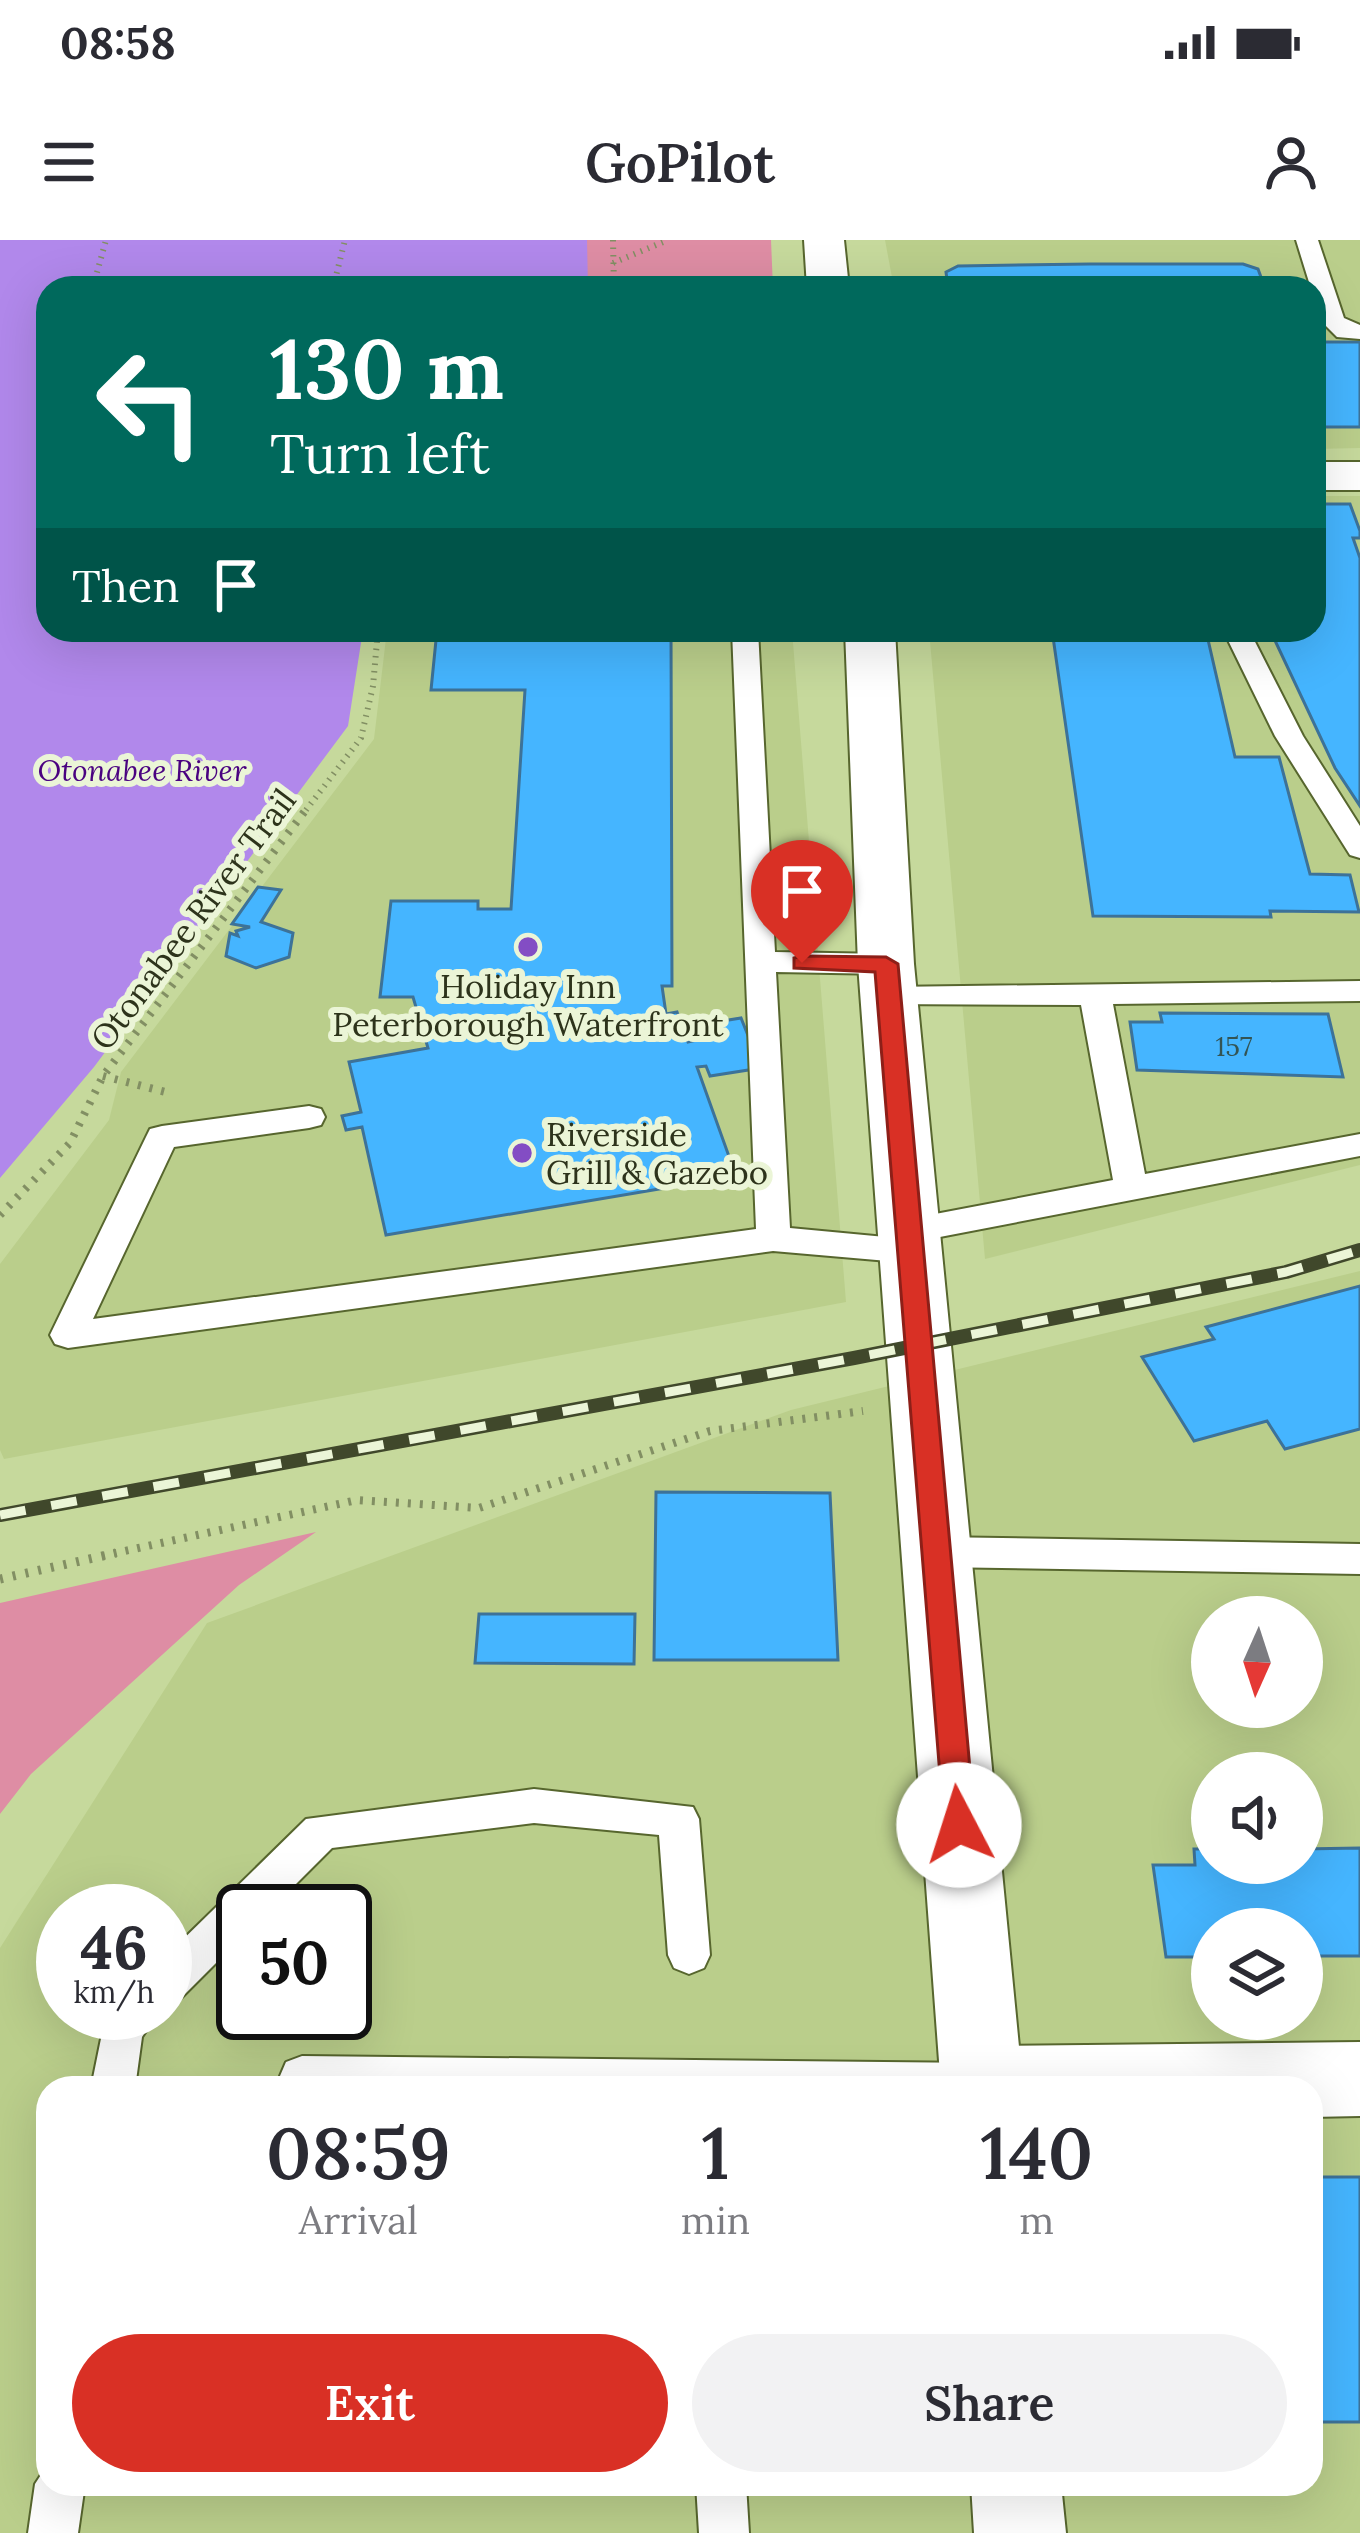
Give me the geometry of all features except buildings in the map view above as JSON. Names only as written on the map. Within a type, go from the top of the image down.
[{"type":"main road","points":[[824,240],[827,276]]},
{"type":"main road","points":[[1326,476],[1360,476]]},
{"type":"main road","points":[[871,642],[887,980],[981,2076]]},
{"type":"main road","points":[[1323,2080],[1360,2079]]},
{"type":"main road","points":[[1017,2496],[1020,2533]]},
{"type":"lane","points":[[1307,240],[1319,276]]},
{"type":"lane","points":[[1326,299],[1333,321],[1345,332],[1360,332]]},
{"type":"lane","points":[[746,642],[772,1239]]},
{"type":"lane","points":[[1243,642],[1289,736],[1360,849]]},
{"type":"lane","points":[[761,962],[887,980],[1095,994],[1360,991]]},
{"type":"lane","points":[[1095,994],[1131,1189]]},
{"type":"lane","points":[[309,1117],[161,1137],[68,1335],[772,1239],[910,1241],[1131,1189],[1360,1145]]},
{"type":"lane","points":[[936,1552],[1360,1558]]},
{"type":"lane","points":[[192,1959],[321,1832],[534,1807],[678,1819],[689,1955]]},
{"type":"lane","points":[[115,2076],[119,2040]]},
{"type":"lane","points":[[53,2533],[58,2496]]},
{"type":"lane","points":[[722,2496],[724,2533]]},
{"type":"path","points":[[96,276],[106,240]]},
{"type":"path","points":[[336,276],[345,240]]},
{"type":"path","points":[[613,240],[614,276]]},
{"type":"path","points":[[613,263],[668,240]]},
{"type":"path","name":"Otonabee River Trail","points":[[0,1215],[70,1143],[103,1076],[361,738],[377,642]]},
{"type":"path","points":[[0,1579],[357,1500],[479,1508],[710,1431],[924,1402]]},
{"type":"shaded area","points":[[582,240],[771,240],[772,276],[580,276]]},
{"type":"shaded area","points":[[885,240],[1360,240],[1360,448],[1326,449],[1326,276],[892,276]]},
{"type":"shaded area","points":[[1326,496],[1360,496],[1360,1165],[985,1259],[930,642],[1326,642]]},
{"type":"shaded area","points":[[386,642],[793,642],[846,1302],[4,1459],[0,1450],[0,1264],[109,1120],[121,1072],[374,739]]},
{"type":"shaded area","points":[[1360,1271],[1360,2533],[0,2533],[0,1948],[36,1891],[36,2040],[192,2040],[192,1884],[41,1884],[207,1623],[791,1410]]},
{"type":"shaded area","points":[[316,1532],[239,1585],[31,1774],[0,1814],[0,1603]]},
{"type":"water","name":"Otonabee River","points":[[0,240],[587,240],[588,276],[36,276],[36,642],[361,642],[348,726],[94,1067],[0,1178]]},
{"type":"railway","points":[[0,1515],[854,1358],[1286,1272],[1360,1250]]},
{"type":"place","name":"Holiday Inn Peterborough Waterfront","points":[[528,947]]},
{"type":"place","name":"Riverside Grill & Gazebo","points":[[522,1153]]},
{"type":"route","points":[[802,963],[886,964],[959,1825]]}]
